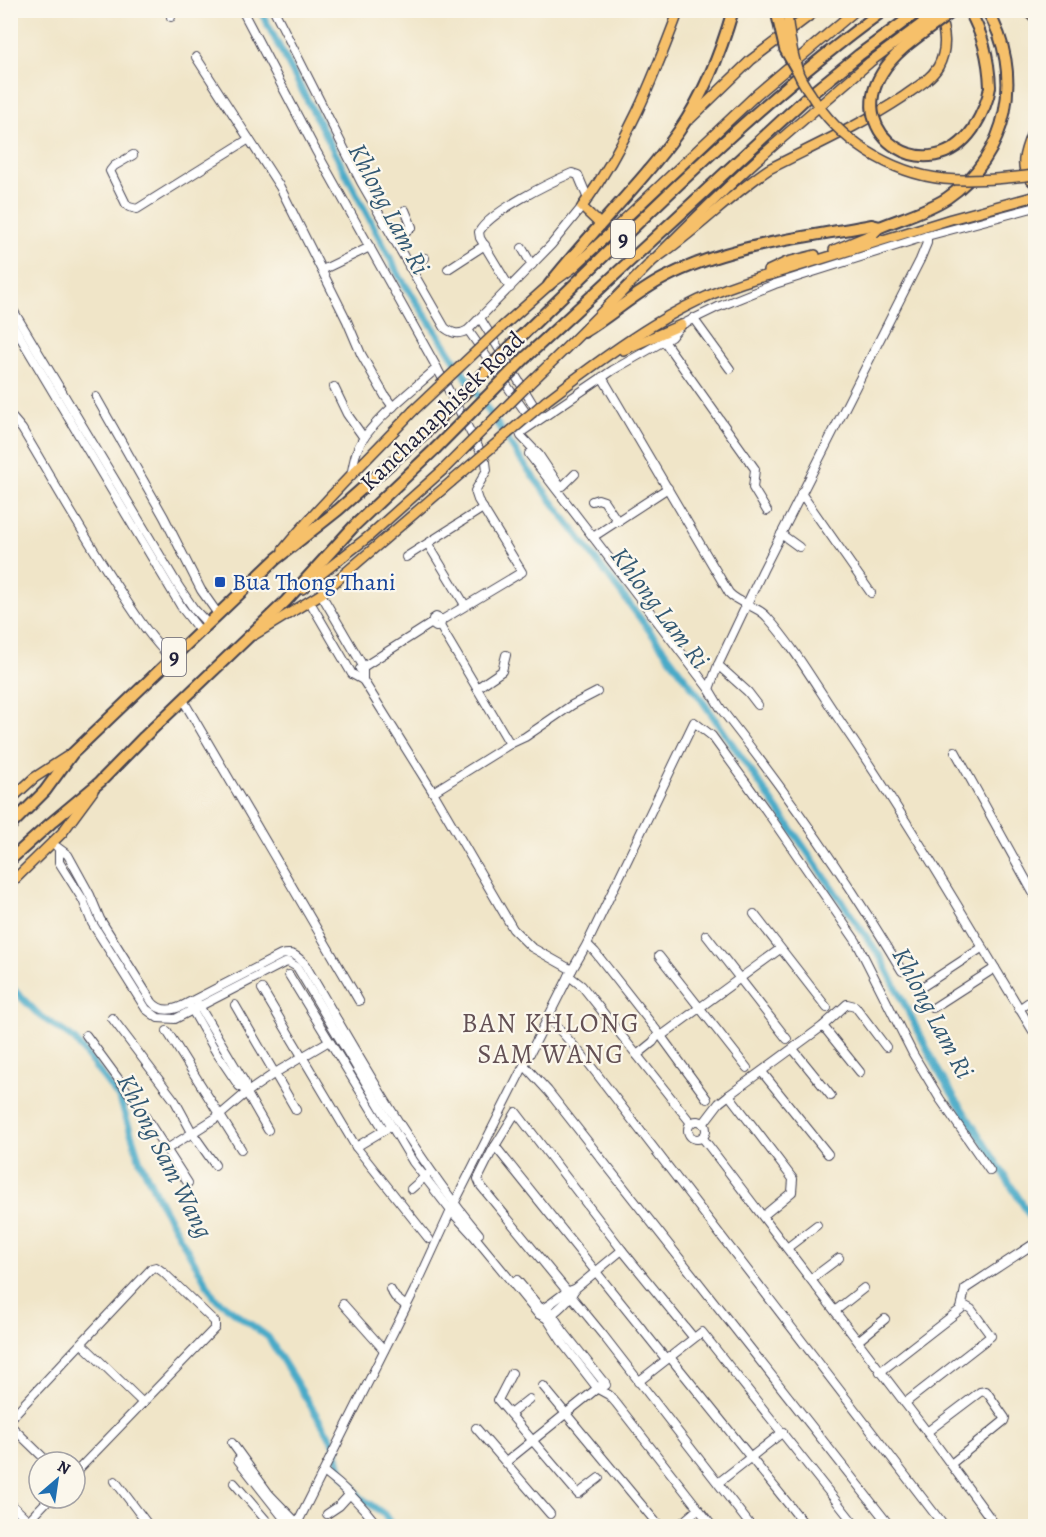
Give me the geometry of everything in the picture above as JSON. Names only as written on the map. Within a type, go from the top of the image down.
[{"type":"highway","points":[[549,285],[680,130],[719,52],[733,10]]},
{"type":"highway","points":[[776,10],[785,48],[797,70]]},
{"type":"highway","name":"Kanchanaphisek Road","points":[[10,826],[45,791],[72,754],[276,559],[338,510],[426,432],[513,344],[734,134],[819,61],[884,10]]},
{"type":"highway","name":"Kanchanaphisek Road","points":[[10,860],[100,782],[249,638],[286,601],[354,525],[435,449],[526,357],[806,98],[920,10]]},
{"type":"highway","points":[[954,10],[897,54],[877,83],[872,103],[878,127],[885,138],[904,153],[926,157],[939,155],[952,149],[969,134],[984,109],[990,87],[987,56],[982,38],[969,10]]},
{"type":"highway","points":[[584,332],[607,318],[643,290],[688,267],[723,255],[783,241],[872,225],[880,227],[947,198],[979,170],[991,150],[1005,114],[1009,82],[1008,65],[1001,40],[987,10]]},
{"type":"highway","points":[[1027,10],[1035,18]]},
{"type":"main road","points":[[600,224],[585,203],[619,152],[635,120],[679,10]]},
{"type":"main road","points":[[787,10],[797,70],[815,102],[837,128],[864,149],[891,165],[945,179],[978,180],[1035,175]]},
{"type":"main road","points":[[680,130],[751,60],[817,10]]},
{"type":"main road","points":[[276,559],[324,502],[351,477],[413,411],[503,326],[582,259],[724,124],[856,10]]},
{"type":"main road","points":[[286,601],[368,537],[444,469],[584,332],[650,262],[718,195],[870,62],[939,10],[945,41],[941,59],[931,76],[880,112],[769,169],[738,191],[680,242],[650,262]]},
{"type":"main road","points":[[1035,123],[1023,166],[1026,176],[1035,184]]},
{"type":"main road","points":[[754,278],[1035,196]]},
{"type":"main road","points":[[249,638],[321,594],[546,401],[599,361],[661,321],[709,296],[787,262],[831,251],[873,234],[880,227]]},
{"type":"main road","points":[[599,361],[681,325]]},
{"type":"main road","points":[[10,800],[34,778],[72,754]]},
{"type":"main road","points":[[10,884],[56,846],[100,782]]},
{"type":"street","points":[[242,10],[486,462],[487,470],[475,491],[522,572],[352,674]]},
{"type":"street","points":[[274,10],[393,240],[445,328],[454,334],[468,330],[510,288],[532,265],[585,203],[578,175],[570,174],[510,206],[479,232],[510,288]]},
{"type":"street","points":[[196,57],[280,187],[362,354],[384,396],[393,407]]},
{"type":"street","points":[[133,155],[114,166],[110,171],[126,204],[137,209],[249,139]]},
{"type":"street","points":[[575,474],[563,486],[560,486],[539,455],[520,434],[602,377],[671,337],[681,325],[693,318],[776,284],[927,236],[1035,207]]},
{"type":"street","points":[[393,240],[412,227],[405,210]]},
{"type":"street","points":[[709,689],[718,665],[785,537],[801,493],[920,260],[927,243],[927,236]]},
{"type":"street","points":[[448,268],[485,245]]},
{"type":"street","points":[[322,270],[370,247]]},
{"type":"street","points":[[522,248],[532,265]]},
{"type":"street","points":[[409,267],[425,258]]},
{"type":"street","points":[[10,305],[204,627]]},
{"type":"street","points":[[480,318],[541,418]]},
{"type":"street","points":[[693,318],[730,369]]},
{"type":"street","points":[[10,320],[182,608],[204,627]]},
{"type":"street","points":[[468,330],[533,423]]},
{"type":"street","points":[[664,341],[755,469],[753,488],[766,511]]},
{"type":"street","points":[[351,477],[355,454],[364,438],[434,363]]},
{"type":"street","points":[[602,377],[729,593],[734,599],[760,611],[790,648],[857,745],[983,947],[1035,1036]]},
{"type":"street","points":[[334,387],[347,414],[364,438]]},
{"type":"street","points":[[96,397],[164,517],[201,590],[218,614]]},
{"type":"street","points":[[10,415],[22,429],[115,584],[159,647],[172,659]]},
{"type":"street","points":[[529,454],[709,689],[721,710],[809,826],[873,921],[902,971]]},
{"type":"street","points":[[593,537],[668,488]]},
{"type":"street","points":[[801,493],[871,593]]},
{"type":"street","points":[[592,501],[598,499],[604,501],[618,522]]},
{"type":"street","points":[[406,557],[483,508]]},
{"type":"street","points":[[785,537],[799,547]]},
{"type":"street","points":[[428,544],[465,605]]},
{"type":"street","points":[[321,594],[363,666],[363,680]]},
{"type":"street","points":[[310,602],[352,674],[363,680],[433,792],[513,929],[531,947],[570,973],[582,986],[691,1123]]},
{"type":"street","points":[[438,623],[510,744]]},
{"type":"street","points":[[334,643],[345,636]]},
{"type":"street","points":[[477,688],[502,672],[506,655]]},
{"type":"street","points":[[718,665],[748,692],[758,705]]},
{"type":"street","points":[[433,792],[525,737],[572,705],[597,692]]},
{"type":"street","points":[[183,700],[359,1001]]},
{"type":"street","points":[[294,1526],[340,1440],[452,1208],[570,973],[587,944],[694,723],[712,736],[856,941],[913,1054],[940,1099],[990,1171]]},
{"type":"street","points":[[955,751],[1035,898]]},
{"type":"street","points":[[56,846],[68,855],[106,928],[156,1007],[167,1010],[193,1005]]},
{"type":"street","points":[[56,846],[59,862],[83,900],[98,934],[152,1015],[167,1020],[175,1018],[193,1005],[281,955],[289,953],[296,955],[304,963],[390,1126]]},
{"type":"street","points":[[70,879],[78,874]]},
{"type":"street","points":[[754,914],[827,1008]]},
{"type":"street","points":[[98,934],[106,928]]},
{"type":"street","points":[[706,935],[787,1039]]},
{"type":"street","points":[[587,944],[662,1036],[707,1099]]},
{"type":"street","points":[[919,989],[983,947]]},
{"type":"street","points":[[637,1055],[654,1038],[662,1036],[780,949]]},
{"type":"street","points":[[659,956],[747,1068]]},
{"type":"street","points":[[933,1008],[995,968]]},
{"type":"street","points":[[290,975],[329,1041],[452,1208],[538,1314],[549,1316]]},
{"type":"street","points":[[262,989],[356,1147],[429,1239]]},
{"type":"street","points":[[1019,1009],[1035,998]]},
{"type":"street","points":[[703,1124],[719,1103],[823,1026],[847,1004],[855,1006],[886,1047]]},
{"type":"street","points":[[193,1005],[245,1083],[245,1091],[268,1130]]},
{"type":"street","points":[[236,1005],[296,1110]]},
{"type":"street","points":[[548,1017],[583,1056],[944,1527]]},
{"type":"street","points":[[112,1018],[175,1101],[193,1134],[215,1166]]},
{"type":"street","points":[[823,1026],[860,1072]]},
{"type":"street","points":[[167,1031],[241,1149]]},
{"type":"street","points":[[86,1035],[139,1107],[188,1183]]},
{"type":"street","points":[[167,1149],[219,1116],[245,1091],[329,1041]]},
{"type":"street","points":[[793,1049],[831,1096]]},
{"type":"street","points":[[525,1066],[548,1091],[890,1527]]},
{"type":"street","points":[[762,1072],[828,1154]]},
{"type":"street","points":[[729,1095],[793,1179],[792,1192],[763,1216]]},
{"type":"street","points":[[693,1337],[622,1250],[516,1112],[495,1146],[478,1181],[509,1222],[570,1292],[751,1527]]},
{"type":"street","points":[[697,1121],[703,1124],[706,1131],[702,1137],[695,1139],[688,1134],[691,1123],[697,1121]]},
{"type":"street","points":[[356,1147],[390,1126]]},
{"type":"street","points":[[702,1137],[927,1432],[996,1527]]},
{"type":"street","points":[[495,1146],[806,1527]]},
{"type":"street","points":[[411,1189],[428,1175]]},
{"type":"street","points":[[452,1208],[544,1308],[598,1389],[609,1395]]},
{"type":"street","points":[[787,1248],[818,1225]]},
{"type":"street","points":[[880,1372],[961,1309],[965,1289],[1032,1245]]},
{"type":"street","points":[[544,1308],[570,1292],[622,1250]]},
{"type":"street","points":[[811,1279],[839,1258]]},
{"type":"street","points":[[10,1419],[152,1268],[156,1267],[215,1322],[215,1328],[87,1460]]},
{"type":"street","points":[[835,1311],[864,1288]]},
{"type":"street","points":[[390,1289],[395,1297],[406,1306]]},
{"type":"street","points":[[549,1316],[570,1292]]},
{"type":"street","points":[[343,1304],[384,1350]]},
{"type":"street","points":[[904,1403],[991,1336],[971,1309],[962,1304]]},
{"type":"street","points":[[858,1341],[885,1319]]},
{"type":"street","points":[[638,1382],[699,1332],[705,1334],[856,1527]]},
{"type":"street","points":[[560,1334],[605,1382],[609,1395],[712,1527]]},
{"type":"street","points":[[82,1344],[142,1403]]},
{"type":"street","points":[[512,1373],[498,1400],[578,1494],[599,1478]]},
{"type":"street","points":[[506,1462],[605,1382]]},
{"type":"street","points":[[543,1386],[659,1527]]},
{"type":"street","points":[[927,1432],[980,1392],[986,1391],[1005,1418],[1004,1421],[951,1464]]},
{"type":"street","points":[[510,1414],[529,1399]]},
{"type":"street","points":[[10,1425],[36,1450]]},
{"type":"street","points":[[476,1428],[550,1515]]},
{"type":"street","points":[[718,1483],[783,1432]]},
{"type":"street","points":[[232,1443],[294,1526]]},
{"type":"street","points":[[238,1461],[294,1526]]},
{"type":"street","points":[[324,1472],[350,1494],[373,1525]]},
{"type":"street","points":[[115,1481],[149,1527]]},
{"type":"street","points":[[234,1483],[271,1527]]},
{"type":"street","points":[[327,1514],[339,1506],[350,1494]]},
{"type":"street","points":[[10,1503],[31,1524],[41,1510]]},
{"type":"street","points":[[678,1527],[699,1509]]},
{"type":"street","points":[[10,1519],[10,1526]]},
{"type":"waterway","name":"Khlong Lam Ri","points":[[260,10],[400,277],[523,463],[701,699],[881,958],[941,1076],[1036,1225]]},
{"type":"waterway","name":"Khlong Sam Wang","points":[[10,986],[39,1015],[74,1039],[120,1099],[140,1161],[162,1206],[215,1298],[268,1337],[335,1445],[342,1472],[360,1497],[384,1514],[392,1526]]},
{"type":"place","name":"Bua Thong Thani","points":[[220,582]]},
{"type":"district","name":"BAN KHLONG SAM WANG","points":[[551,1038]]}]
